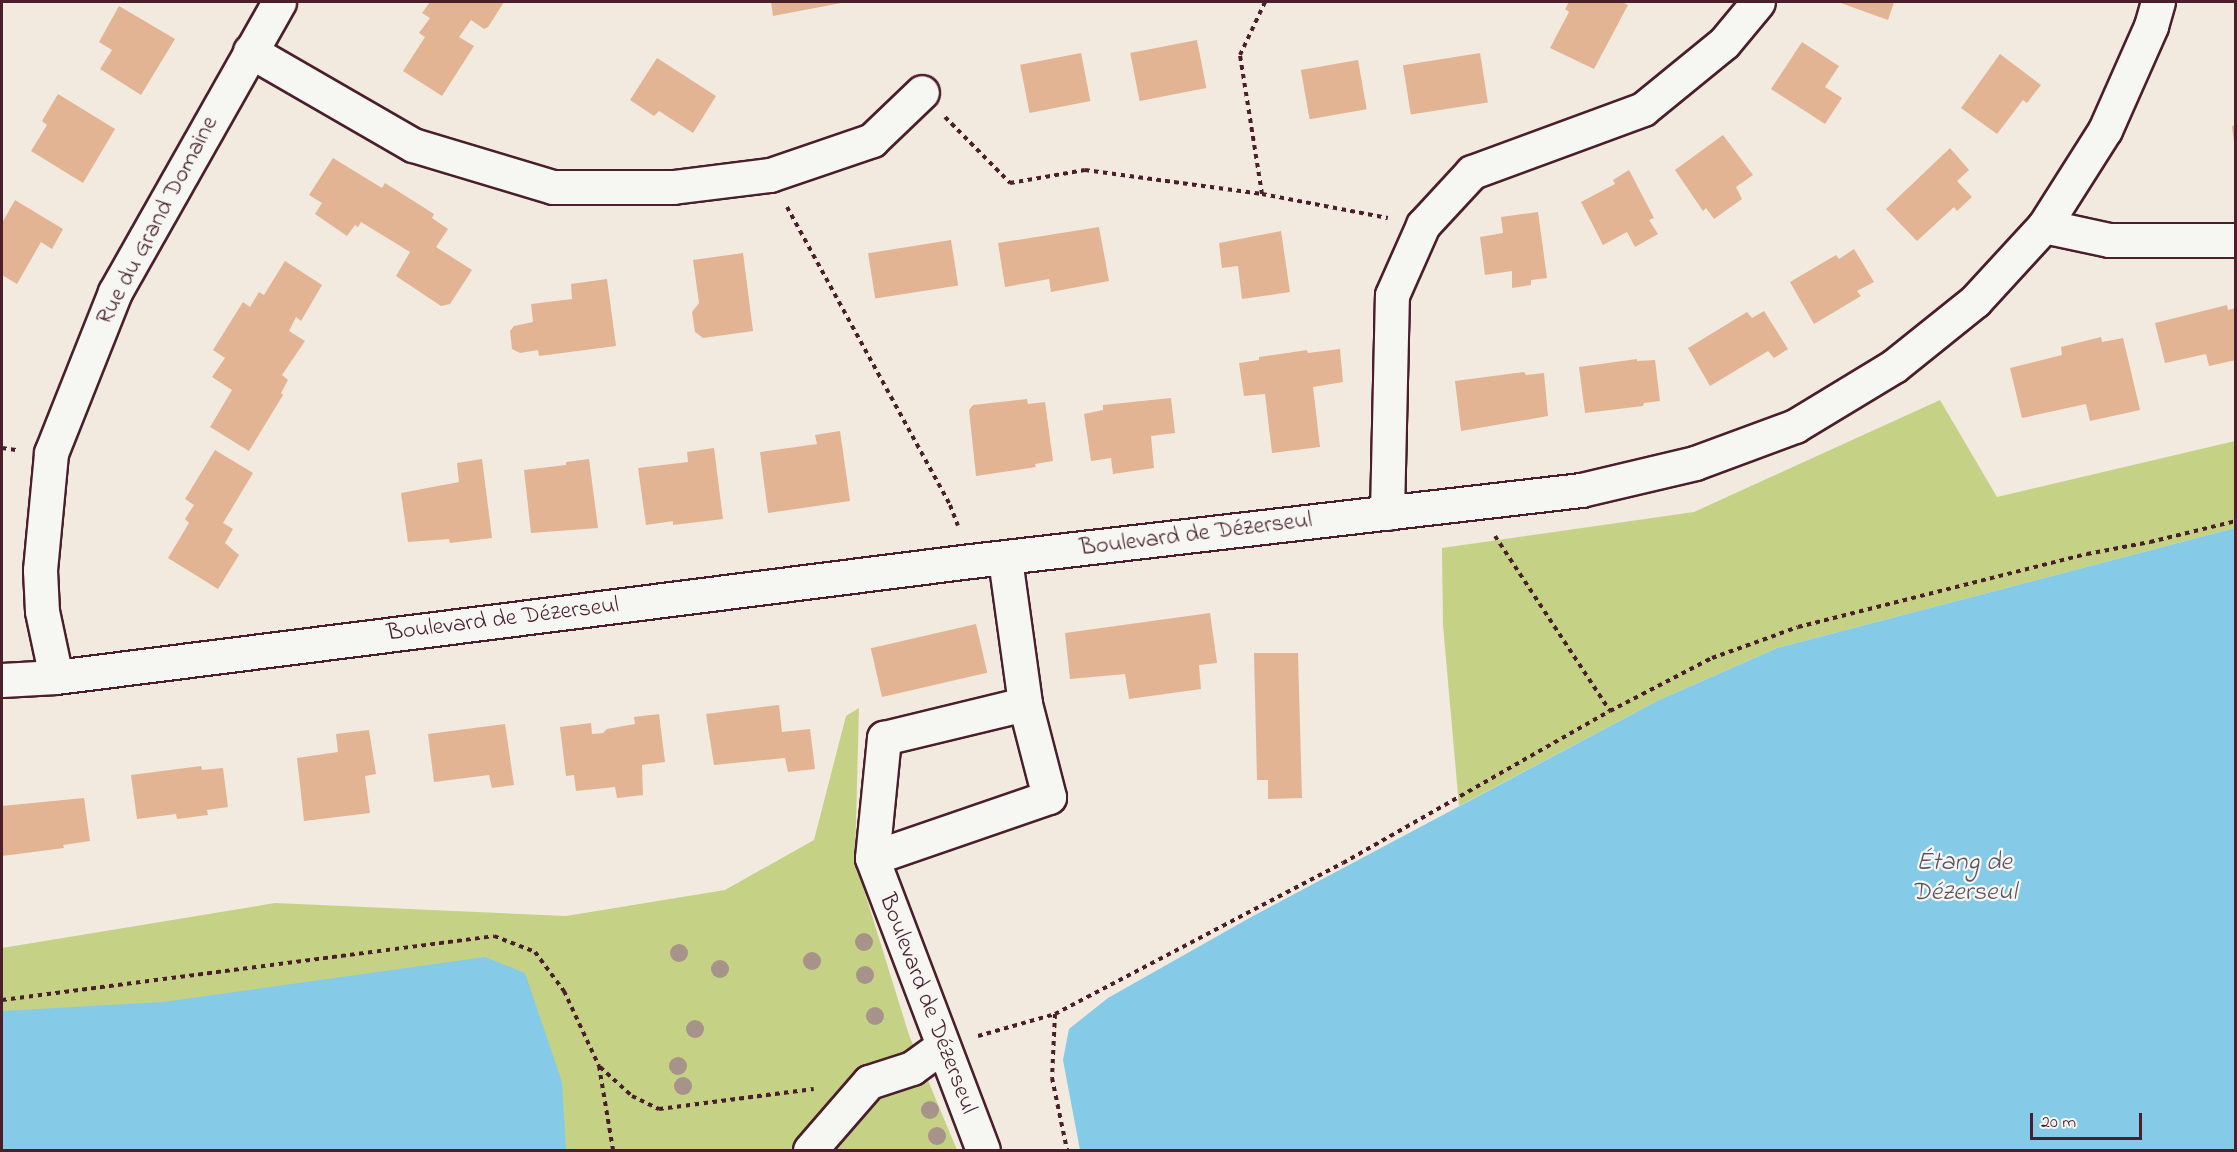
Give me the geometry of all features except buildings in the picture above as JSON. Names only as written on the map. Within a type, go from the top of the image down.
[{"type":"street","name":"Rue du Grand Domaine","points":[[56,677],[42,610],[40,570],[51,453],[115,292],[279,2]]},
{"type":"street","points":[[1387,513],[1392,295],[1422,225],[1472,172],[1643,109],[1724,43],[1758,2]]},
{"type":"street","name":"Boulevard de Dézerseul","points":[[2,681],[56,677],[971,561],[1005,559],[1472,501],[1581,490],[1695,463],[1795,426],[1894,366],[1976,301],[2044,226],[2105,130],[2151,26],[2158,2]]},
{"type":"street","points":[[250,51],[413,145],[553,187],[673,187],[770,175],[872,140],[922,93]]},
{"type":"street","points":[[2044,226],[2109,240],[2235,240]]},
{"type":"street","points":[[872,858],[1049,797],[1025,704],[1005,559]]},
{"type":"street","name":"Boulevard de Dézerseul","points":[[983,1150],[872,858],[884,738],[1025,704]]},
{"type":"street","points":[[810,1150],[869,1082],[912,1068],[942,1046]]},
{"type":"path","points":[[1262,194],[1240,55],[1265,2]]},
{"type":"path","points":[[922,93],[1010,183],[1085,171],[1262,194],[1422,225]]},
{"type":"path","points":[[770,175],[950,505],[971,561]]},
{"type":"path","points":[[1472,501],[1610,711]]},
{"type":"path","points":[[942,1046],[1055,1014],[1343,863],[1610,711],[1712,658],[1798,627],[2087,554],[2150,542],[2235,521]]},
{"type":"path","points":[[2,1000],[494,936],[535,952],[564,991],[599,1066],[613,1150]]},
{"type":"path","points":[[1055,1014],[1052,1078],[1067,1150]]},
{"type":"path","points":[[599,1066],[632,1096],[659,1109],[869,1082]]},
{"type":"green space","points":[[1940,400],[1997,497],[2235,441],[2235,528],[1777,648],[1657,701],[1459,806],[1443,625],[1442,548],[1694,512]]},
{"type":"green space","points":[[859,708],[855,861],[909,1035],[957,1150],[2,1150],[2,948],[275,903],[566,916],[725,890],[814,840],[846,716]]},
{"type":"water","name":"Étang de Dézerseul","points":[[2235,528],[2235,1150],[1080,1150],[1063,1060],[1069,1029],[1108,998],[1253,916],[1657,701],[1777,648]]},
{"type":"water","points":[[485,957],[525,973],[562,1082],[566,1150],[2,1150],[2,1011],[163,1002]]}]
